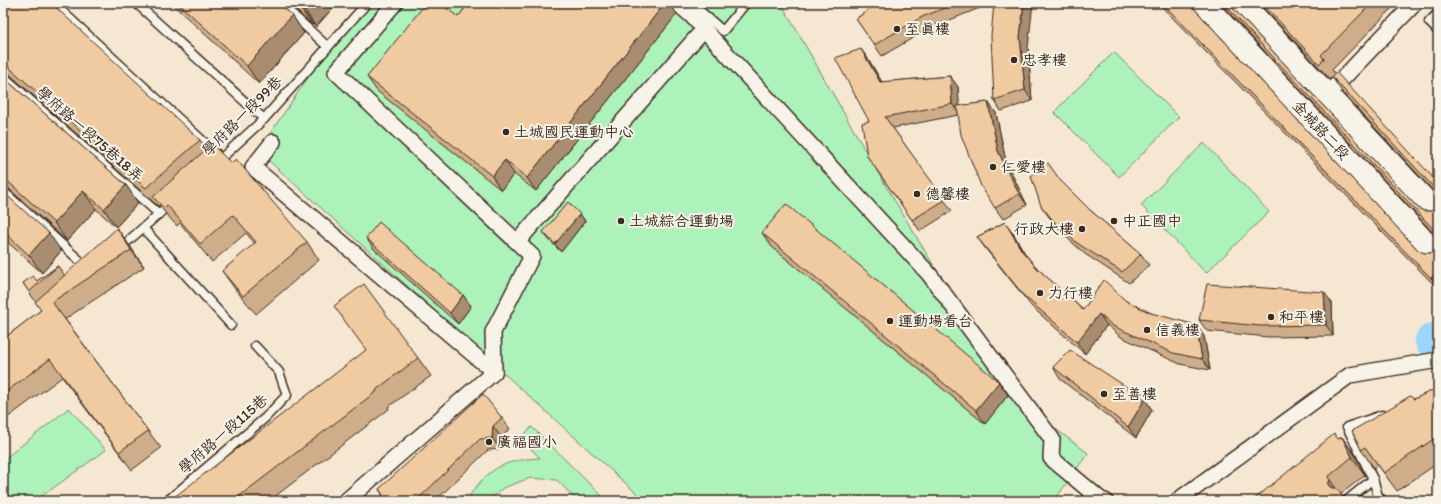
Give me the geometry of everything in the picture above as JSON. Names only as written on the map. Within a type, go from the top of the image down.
[{"type":"main road","name":"金城路二段","points":[[1203,3],[1438,256]]},
{"type":"main road","name":"金城路二段","points":[[1242,3],[1438,214]]},
{"type":"street","points":[[395,3],[336,72],[518,241],[532,256],[492,332],[494,372]]},
{"type":"street","points":[[677,3],[691,15],[929,274],[1052,439],[1051,458],[1101,500],[1105,501]]},
{"type":"street","points":[[1327,95],[1415,3]]},
{"type":"street","points":[[518,241],[704,29]]},
{"type":"street","points":[[273,142],[253,167],[494,372]]},
{"type":"street","points":[[1177,501],[1350,375],[1438,360]]},
{"type":"street","points":[[346,501],[494,372]]},
{"type":"lane","points":[[53,3],[222,158]]},
{"type":"lane","points":[[136,3],[264,118]]},
{"type":"lane","points":[[280,3],[328,47]]},
{"type":"lane","name":"學府路一段99巷","points":[[210,168],[264,118],[368,3]]},
{"type":"lane","points":[[691,3],[722,31],[746,3]]},
{"type":"lane","points":[[1438,13],[1428,22],[1438,31]]},
{"type":"lane","name":"學府路一段75巷18弄","points":[[3,76],[159,214]]},
{"type":"lane","points":[[3,191],[93,272]]},
{"type":"lane","points":[[115,253],[176,198]]},
{"type":"lane","points":[[143,228],[231,325]]},
{"type":"lane","name":"學府路一段115巷","points":[[167,501],[266,418],[287,395],[279,372],[255,346]]},
{"type":"lane","points":[[1383,501],[1378,496],[1373,479],[1347,427],[1392,412]]},
{"type":"lane","points":[[1346,501],[1373,479]]},
{"type":"green space","name":"土城綜合運動場","points":[[359,3],[781,3],[877,171],[944,283],[1042,419],[1088,453],[1054,501],[645,501],[258,151]]},
{"type":"green space","points":[[1114,52],[1179,117],[1119,177],[1054,112]]},
{"type":"green space","points":[[1204,143],[1269,212],[1206,273],[1141,205]]},
{"type":"green space","points":[[69,408],[106,450],[35,501],[12,501],[3,489],[3,460]]},
{"type":"green space","points":[[532,427],[607,501],[577,501],[557,480],[530,478],[503,488],[489,501],[466,501],[481,481],[497,468],[515,461],[540,458],[520,438]]},
{"type":"building","points":[[3,3],[51,3],[200,140],[146,188],[3,62]]},
{"type":"building","points":[[178,3],[279,3],[292,15],[247,66]]},
{"type":"building","points":[[295,3],[309,3],[304,9]]},
{"type":"building","name":"土城國民運動中心","points":[[426,3],[440,3],[458,17],[469,3],[665,3],[527,178],[505,160],[492,176],[367,77]]},
{"type":"building","points":[[877,3],[957,3],[922,17],[874,45],[856,19]]},
{"type":"building","name":"忠孝樓","points":[[994,3],[1024,3],[1020,37],[1025,90],[994,100],[991,36]]},
{"type":"building","points":[[1162,3],[1189,3],[1418,250],[1424,253],[1431,253],[1438,247],[1438,270],[1431,278]]},
{"type":"building","points":[[1223,3],[1228,3],[1418,208],[1424,211],[1431,211],[1438,205],[1438,235],[1437,233]]},
{"type":"building","points":[[1262,3],[1372,3],[1321,55],[1324,59],[1319,64]]},
{"type":"building","points":[[861,49],[880,82],[950,76],[952,104],[885,117],[945,200],[912,220],[867,156],[862,123],[869,121],[835,58]]},
{"type":"building","points":[[1336,72],[1438,183],[1438,193],[1332,77]]},
{"type":"building","points":[[3,77],[126,185],[104,209],[83,191],[54,223],[3,177]]},
{"type":"building","name":"仁愛樓","points":[[988,102],[998,151],[1019,194],[995,208],[981,186],[961,135],[957,106]]},
{"type":"building","points":[[212,144],[231,163],[236,159],[307,242],[243,296],[222,271],[256,242],[233,215],[200,244],[167,205],[164,208],[153,197]]},
{"type":"building","name":"行政大樓","points":[[1048,163],[1060,180],[1090,210],[1141,254],[1122,272],[1077,243],[1057,225],[1041,206],[1031,176]]},
{"type":"building","points":[[3,192],[49,233],[29,255],[3,231]]},
{"type":"building","points":[[568,202],[580,214],[555,244],[543,232]]},
{"type":"building","name":"運動場看台","points":[[786,204],[999,382],[976,410],[762,233]]},
{"type":"building","points":[[379,222],[463,295],[450,313],[366,238]]},
{"type":"building","points":[[1005,222],[1022,251],[1037,268],[1083,310],[1104,280],[1126,301],[1151,313],[1196,325],[1202,359],[1173,353],[1113,326],[1099,314],[1077,342],[1024,296],[977,237]]},
{"type":"building","points":[[117,228],[131,250],[52,302],[148,431],[119,452],[50,359],[3,394],[3,339],[41,310],[35,302]]},
{"type":"building","points":[[58,266],[29,292],[23,283],[33,276],[37,281]]},
{"type":"building","points":[[364,284],[418,358],[233,501],[169,501],[366,350],[334,306]]},
{"type":"building","name":"和平樓","points":[[1207,284],[1324,292],[1326,325],[1260,326],[1199,320]]},
{"type":"building","name":"至善樓","points":[[1070,350],[1145,399],[1128,427],[1053,367]]},
{"type":"building","points":[[1437,388],[1438,436],[1384,473],[1365,447],[1361,450],[1352,431],[1410,396],[1414,399]]},
{"type":"building","points":[[483,394],[502,418],[493,426],[492,438],[480,439],[416,501],[377,501],[383,495],[379,489]]},
{"type":"building","points":[[1334,434],[1338,439],[1342,437],[1352,457],[1328,477],[1330,480],[1328,484],[1332,488],[1336,488],[1346,501],[1252,501]]},
{"type":"waterway","points":[[1432,341],[1438,339]]},
{"type":"place","name":"至真樓","points":[[897,29]]},
{"type":"place","name":"忠孝樓","points":[[1014,60]]},
{"type":"place","name":"土城國民運動中心","points":[[506,132]]},
{"type":"place","name":"仁愛樓","points":[[993,167]]},
{"type":"place","name":"德馨樓","points":[[917,194]]},
{"type":"place","name":"土城綜合運動場","points":[[621,221]]},
{"type":"place","name":"中正國中","points":[[1114,221]]},
{"type":"place","name":"行政大樓","points":[[1082,229]]},
{"type":"place","name":"力行樓","points":[[1040,293]]},
{"type":"place","name":"和平樓","points":[[1271,317]]},
{"type":"place","name":"運動場看台","points":[[890,321]]},
{"type":"place","name":"信義樓","points":[[1147,330]]},
{"type":"place","name":"至善樓","points":[[1104,394]]},
{"type":"place","name":"廣福國小","points":[[489,442]]}]
